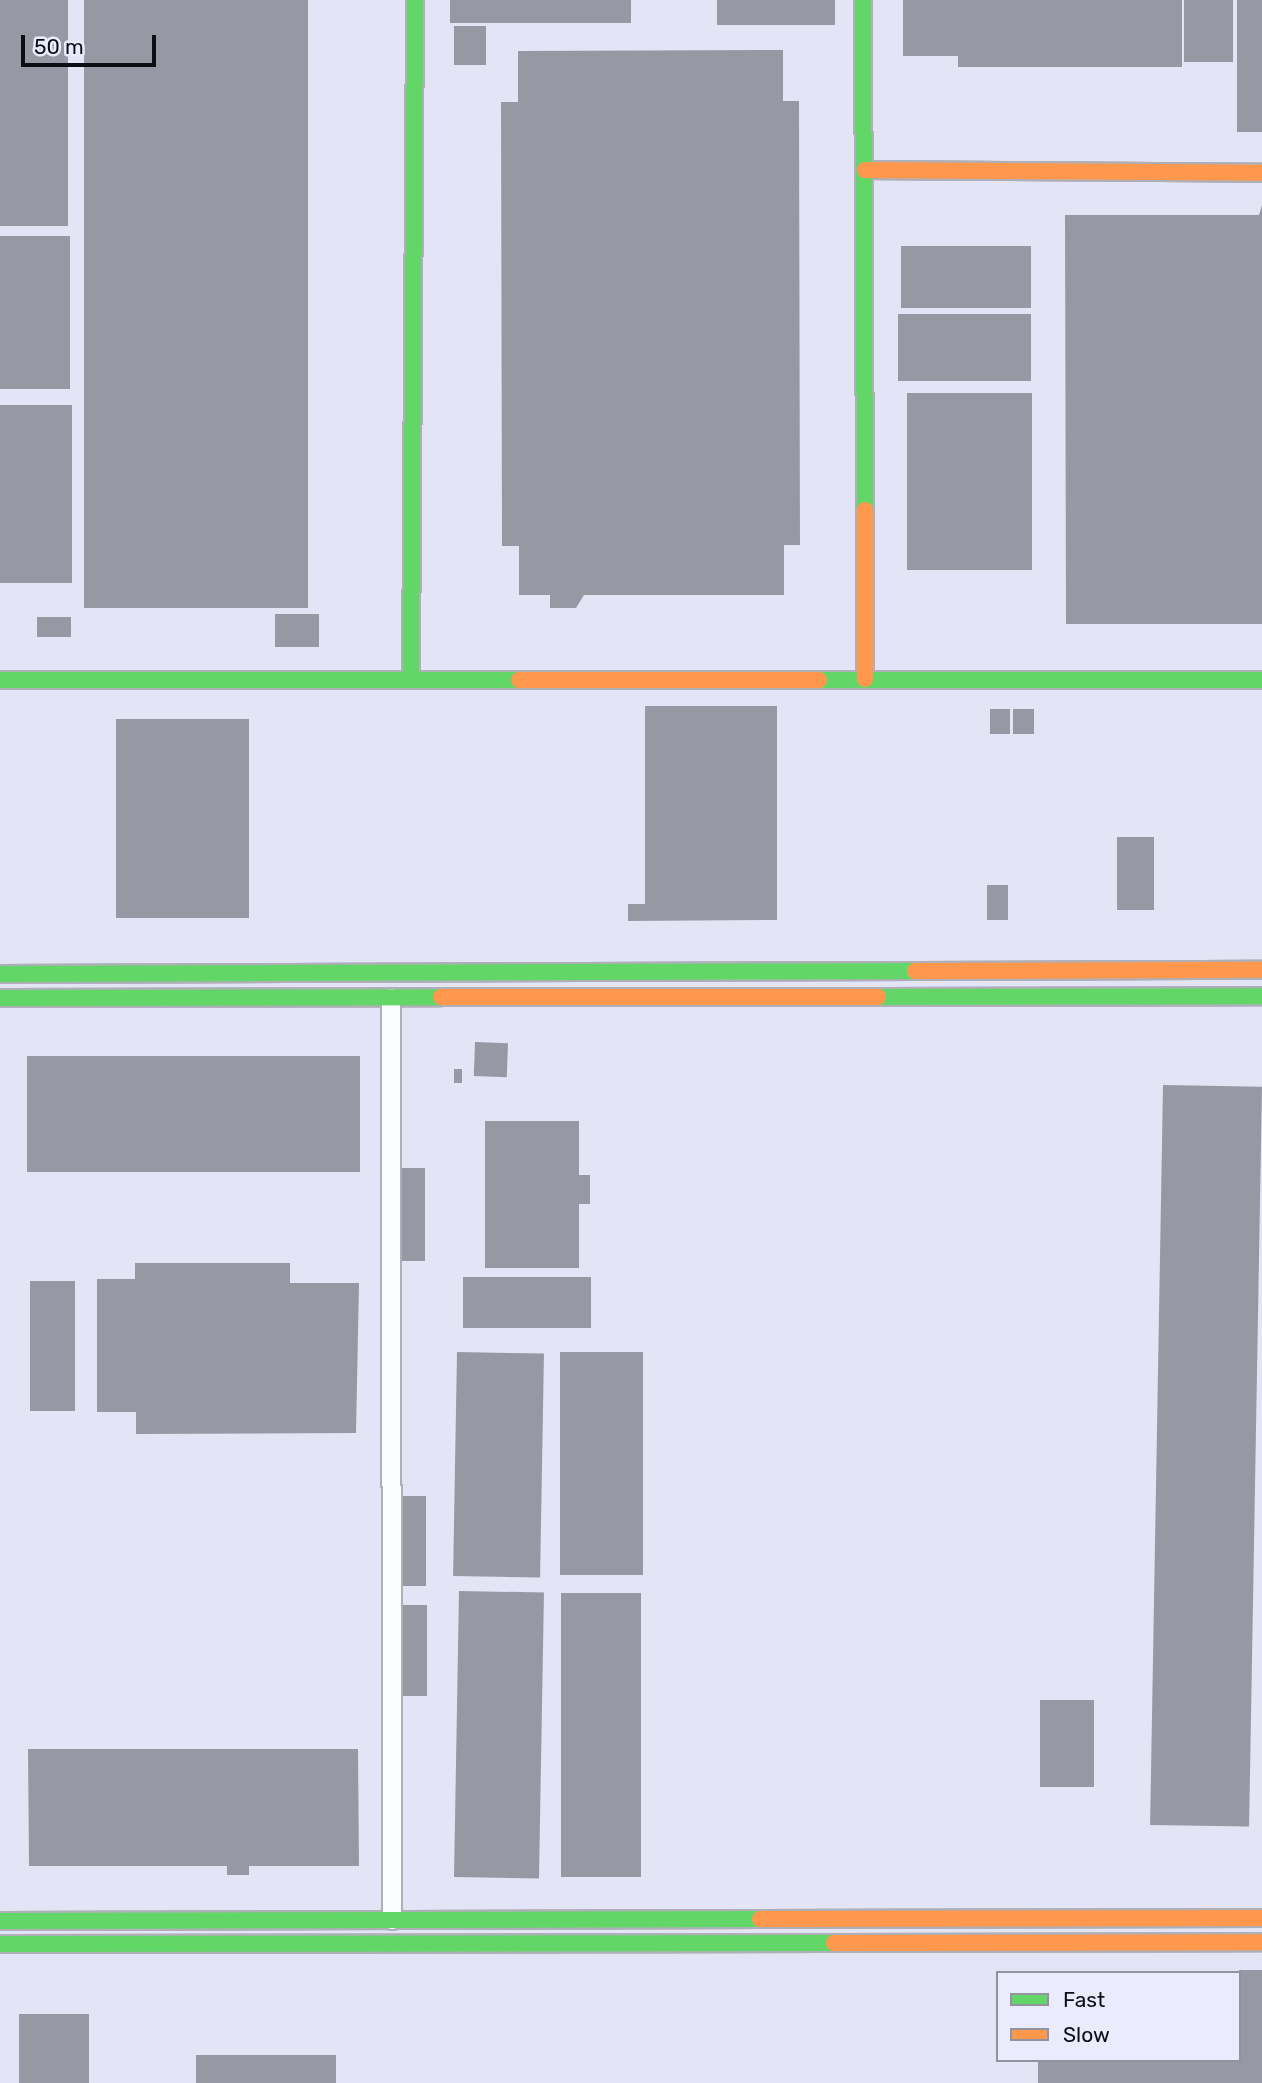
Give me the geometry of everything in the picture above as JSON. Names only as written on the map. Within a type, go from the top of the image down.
[{"type":"street","points":[[411,679],[415,0]]},
{"type":"street","points":[[863,0],[865,679]]},
{"type":"street","points":[[865,170],[1262,173]]},
{"type":"street","points":[[0,680],[1262,680]]},
{"type":"street","points":[[0,974],[1262,970]]},
{"type":"street","points":[[390,972],[393,1943]]},
{"type":"street","points":[[0,998],[1262,996]]},
{"type":"street","points":[[0,1921],[1262,1919]]},
{"type":"street","points":[[0,1944],[1262,1942]]},
{"type":"shaded area","points":[[0,0],[1262,0],[1262,2083],[0,2083]]},
{"type":"building","points":[[0,0],[68,0],[68,226],[0,226]]},
{"type":"building","points":[[84,0],[308,0],[308,608],[84,608]]},
{"type":"building","points":[[450,0],[631,0],[631,23],[450,23]]},
{"type":"building","points":[[717,0],[835,0],[835,25],[717,25]]},
{"type":"building","points":[[903,0],[1182,0],[1182,67],[958,67],[958,56],[903,56]]},
{"type":"building","points":[[1184,0],[1233,0],[1233,62],[1184,62]]},
{"type":"building","points":[[1237,0],[1262,0],[1262,132],[1237,132]]},
{"type":"building","points":[[454,26],[486,26],[486,65],[454,65]]},
{"type":"building","points":[[783,50],[783,101],[799,101],[800,545],[784,545],[784,595],[584,595],[576,608],[550,608],[550,595],[519,595],[519,546],[502,546],[501,102],[518,102],[518,51]]},
{"type":"building","points":[[1262,205],[1262,624],[1066,624],[1065,215],[1259,215]]},
{"type":"building","points":[[0,236],[70,236],[70,389],[0,389]]},
{"type":"building","points":[[901,246],[1031,246],[1031,308],[901,308]]},
{"type":"building","points":[[898,314],[1031,314],[1031,381],[898,381]]},
{"type":"building","points":[[907,393],[1032,393],[1032,570],[907,570]]},
{"type":"building","points":[[0,405],[72,405],[72,583],[0,583]]},
{"type":"building","points":[[275,614],[319,614],[319,647],[275,647]]},
{"type":"building","points":[[37,617],[71,617],[71,637],[37,637]]},
{"type":"building","points":[[645,706],[777,706],[777,920],[628,921],[628,904],[645,904]]},
{"type":"building","points":[[990,709],[1010,709],[1010,734],[990,734]]},
{"type":"building","points":[[1013,709],[1034,709],[1034,734],[1013,734]]},
{"type":"building","points":[[116,719],[249,719],[249,918],[116,918]]},
{"type":"building","points":[[1117,837],[1154,837],[1154,910],[1117,910]]},
{"type":"building","points":[[987,885],[1008,885],[1008,920],[987,920]]},
{"type":"building","points":[[475,1042],[508,1043],[507,1077],[474,1076]]},
{"type":"building","points":[[27,1056],[360,1056],[360,1172],[27,1172]]},
{"type":"building","points":[[454,1069],[462,1069],[462,1083],[454,1083]]},
{"type":"building","points":[[1163,1085],[1262,1087],[1249,1827],[1150,1825]]},
{"type":"building","points":[[485,1121],[579,1121],[579,1175],[590,1175],[590,1204],[579,1204],[579,1268],[485,1268]]},
{"type":"building","points":[[398,1168],[425,1168],[425,1261],[398,1261]]},
{"type":"building","points":[[135,1263],[290,1263],[290,1283],[359,1283],[356,1433],[136,1434],[136,1412],[97,1412],[97,1279],[135,1279]]},
{"type":"building","points":[[463,1277],[591,1277],[591,1328],[463,1328]]},
{"type":"building","points":[[30,1281],[75,1281],[75,1411],[30,1411]]},
{"type":"building","points":[[457,1352],[544,1354],[540,1577],[453,1576]]},
{"type":"building","points":[[560,1352],[643,1352],[643,1575],[560,1575]]},
{"type":"building","points":[[402,1496],[426,1496],[426,1586],[402,1586]]},
{"type":"building","points":[[459,1591],[544,1592],[539,1878],[454,1877]]},
{"type":"building","points":[[561,1593],[641,1593],[641,1877],[561,1877]]},
{"type":"building","points":[[401,1605],[427,1605],[427,1696],[401,1696]]},
{"type":"building","points":[[1040,1700],[1094,1700],[1094,1787],[1040,1787]]},
{"type":"building","points":[[28,1749],[358,1749],[359,1866],[249,1866],[249,1875],[227,1875],[227,1866],[29,1866]]},
{"type":"building","points":[[1239,1970],[1262,1970],[1262,2083],[1038,2083],[1038,2062],[1241,2062]]},
{"type":"building","points":[[19,2014],[89,2014],[89,2083],[19,2083]]},
{"type":"building","points":[[196,2055],[336,2055],[336,2083],[196,2083]]},
{"type":"traffic: fast","points":[[411,679],[415,0]]},
{"type":"traffic: fast","points":[[863,0],[865,510]]},
{"type":"traffic: fast","points":[[0,680],[519,680]]},
{"type":"traffic: fast","points":[[819,680],[1262,680]]},
{"type":"traffic: fast","points":[[0,974],[915,971]]},
{"type":"traffic: fast","points":[[878,997],[1262,996]]},
{"type":"traffic: fast","points":[[0,998],[441,997]]},
{"type":"traffic: fast","points":[[0,1921],[760,1919]]},
{"type":"traffic: fast","points":[[0,1944],[834,1943]]},
{"type":"traffic: slow","points":[[865,170],[1262,173]]},
{"type":"traffic: slow","points":[[865,510],[865,679]]},
{"type":"traffic: slow","points":[[519,680],[819,680]]},
{"type":"traffic: slow","points":[[915,971],[1262,970]]},
{"type":"traffic: slow","points":[[441,997],[878,997]]},
{"type":"traffic: slow","points":[[760,1919],[1262,1918]]},
{"type":"traffic: slow","points":[[834,1943],[1262,1942]]}]
